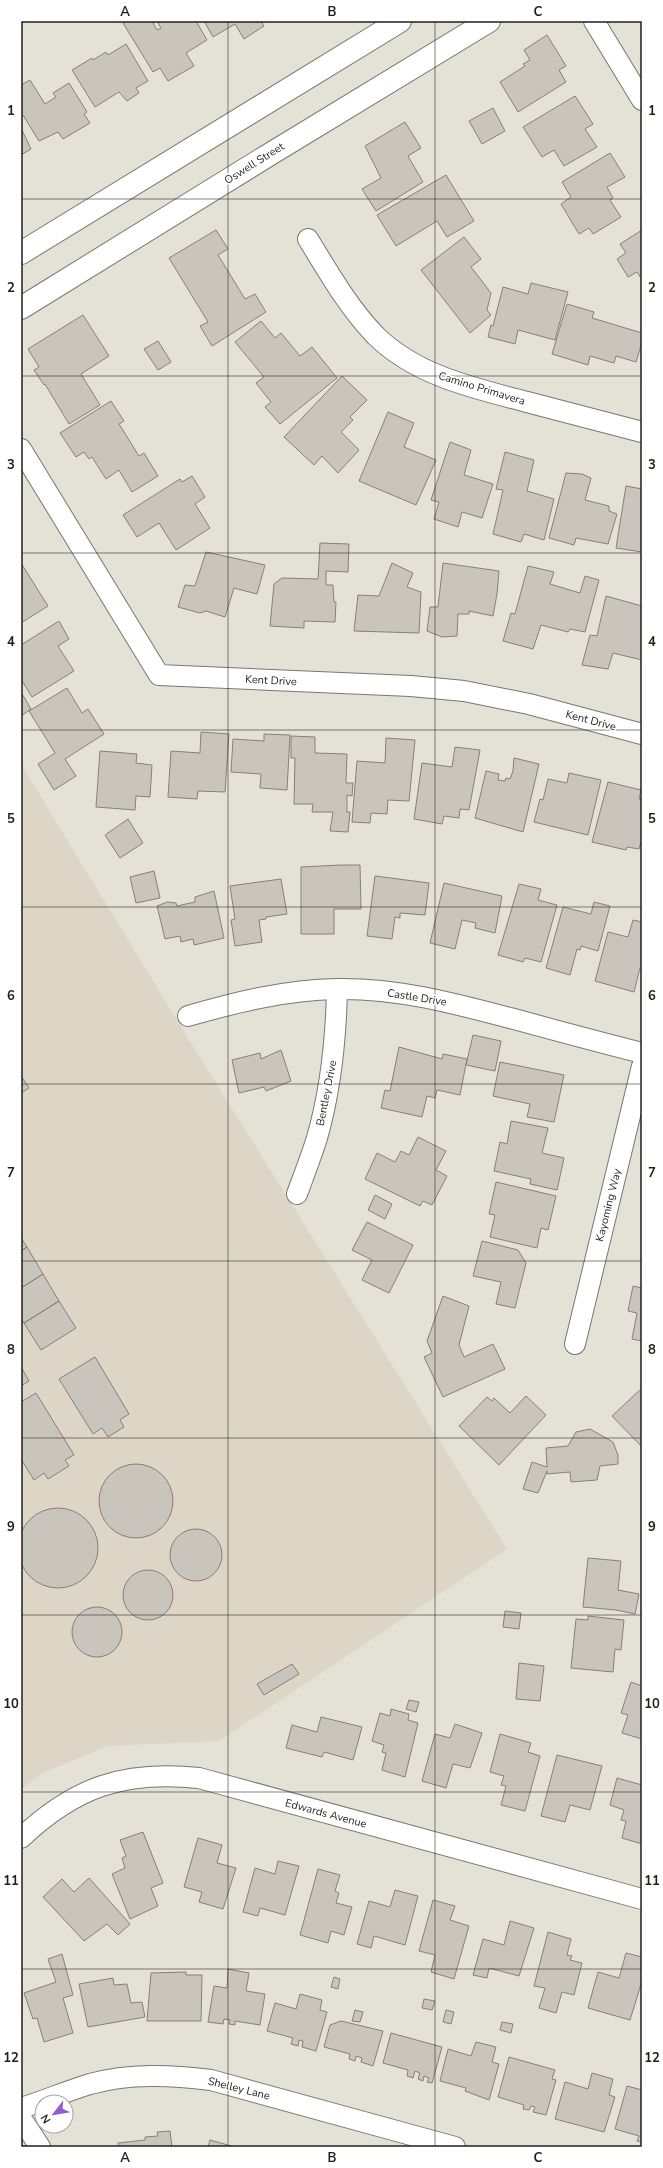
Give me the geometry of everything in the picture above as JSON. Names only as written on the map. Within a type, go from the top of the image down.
[{"type":"main road","points":[[21,253],[400,21]]},
{"type":"main road","name":"Oswell Street","points":[[21,308],[260,160],[489,21]]},
{"type":"street","points":[[594,21],[642,100]]},
{"type":"street","name":"Camino Primavera","points":[[308,239],[355,313],[388,346],[427,371],[461,384],[642,432]]},
{"type":"street","name":"Kent Drive","points":[[21,449],[159,674],[411,686],[464,691],[529,704],[642,734]]},
{"type":"street","name":"Castle Drive","points":[[188,1016],[243,1000],[290,992],[337,989],[390,991],[437,999],[642,1053]]},
{"type":"street","name":"Bentley Drive","points":[[297,1194],[317,1139],[329,1086],[336,1034],[337,989]]},
{"type":"street","name":"Kayoming Way","points":[[575,1344],[642,1066]]},
{"type":"street","name":"Edwards Avenue","points":[[21,1838],[43,1818],[71,1799],[102,1785],[135,1777],[168,1775],[199,1778],[642,1900]]},
{"type":"street","name":"Shelley Lane","points":[[21,2108],[91,2084],[131,2077],[171,2075],[211,2080],[455,2147]]},
{"type":"street","points":[[21,2118],[40,2147]]},
{"type":"shaded area","points":[[21,764],[178,1022],[507,1549],[219,1741],[108,1746],[40,1774],[21,1790]]},
{"type":"building","points":[[126,21],[152,21],[157,30],[161,28],[158,23],[161,21],[196,21],[207,40],[186,53],[194,66],[168,81],[160,68],[153,72],[123,23]]},
{"type":"building","points":[[204,21],[261,21],[264,26],[244,39],[235,24],[213,37]]},
{"type":"building","points":[[547,35],[566,66],[559,70],[566,82],[518,112],[500,82],[525,66],[523,64],[530,60],[524,50]]},
{"type":"building","points":[[126,44],[148,81],[136,88],[139,93],[127,101],[119,92],[95,107],[72,70],[92,58],[93,60],[106,52],[108,55]]},
{"type":"building","points":[[30,80],[45,104],[56,97],[53,93],[69,83],[87,112],[84,114],[90,123],[63,139],[58,132],[39,141],[21,112],[21,85]]},
{"type":"building","points":[[575,96],[593,124],[585,129],[597,147],[564,166],[554,150],[542,157],[523,127]]},
{"type":"building","points":[[493,108],[505,131],[482,144],[469,121]]},
{"type":"building","points":[[405,122],[421,148],[408,156],[423,182],[376,211],[362,189],[381,178],[365,146]]},
{"type":"building","points":[[21,128],[31,149],[21,155]]},
{"type":"building","points":[[610,153],[625,177],[607,187],[613,198],[610,200],[621,217],[593,234],[589,228],[579,234],[561,204],[571,197],[562,182]]},
{"type":"building","points":[[446,175],[474,221],[447,237],[437,221],[396,246],[377,215]]},
{"type":"building","points":[[216,230],[228,249],[218,255],[245,299],[255,294],[266,312],[212,346],[200,326],[208,322],[169,258]]},
{"type":"building","points":[[642,230],[642,280],[637,272],[628,277],[617,259],[626,253],[620,244]]},
{"type":"building","points":[[464,237],[481,259],[471,267],[491,293],[487,310],[491,315],[470,333],[421,270]]},
{"type":"building","points":[[531,283],[568,292],[555,340],[518,330],[515,344],[488,337],[491,325],[493,326],[503,287],[528,294]]},
{"type":"building","points":[[567,304],[594,312],[592,318],[642,333],[642,342],[636,362],[616,356],[614,363],[590,356],[588,365],[552,354]]},
{"type":"building","points":[[83,315],[109,356],[81,374],[100,405],[69,424],[45,384],[44,385],[34,370],[39,367],[28,349]]},
{"type":"building","points":[[261,321],[275,338],[281,333],[300,356],[312,347],[337,378],[280,424],[265,407],[271,402],[256,383],[264,377],[235,342]]},
{"type":"building","points":[[158,341],[171,362],[158,370],[144,349]]},
{"type":"building","points":[[342,376],[367,400],[350,417],[353,420],[341,432],[359,450],[338,473],[322,456],[314,465],[284,437]]},
{"type":"building","points":[[111,401],[124,421],[119,424],[139,456],[144,453],[158,476],[132,492],[119,470],[106,479],[92,457],[89,459],[84,452],[76,457],[60,433]]},
{"type":"building","points":[[388,412],[414,423],[404,447],[436,460],[416,505],[359,481]]},
{"type":"building","points":[[450,442],[471,450],[464,475],[493,484],[482,518],[462,512],[458,527],[434,519],[439,502],[431,500]]},
{"type":"building","points":[[505,452],[534,460],[527,491],[554,499],[544,540],[524,534],[521,542],[493,534],[503,490],[496,489]]},
{"type":"building","points":[[566,473],[582,474],[591,478],[585,500],[609,506],[609,511],[617,514],[608,544],[576,538],[574,545],[549,538]]},
{"type":"building","points":[[192,476],[205,497],[195,504],[210,528],[176,550],[159,523],[137,537],[123,515],[180,479],[182,482]]},
{"type":"building","points":[[626,486],[642,489],[642,552],[616,548]]},
{"type":"building","points":[[320,543],[349,544],[348,572],[326,571],[326,585],[333,585],[334,602],[336,602],[335,622],[304,621],[304,628],[270,626],[274,584],[282,578],[318,579]]},
{"type":"building","points":[[206,552],[265,565],[257,594],[234,588],[225,617],[206,611],[200,613],[178,607],[185,585],[195,586]]},
{"type":"building","points":[[21,563],[48,606],[21,623]]},
{"type":"building","points":[[392,563],[413,573],[407,587],[421,592],[419,633],[354,631],[358,595],[379,596]]},
{"type":"building","points":[[443,563],[499,571],[493,616],[469,611],[469,614],[458,614],[457,636],[442,637],[427,631],[430,607],[438,607]]},
{"type":"building","points":[[528,566],[554,572],[550,584],[580,593],[585,576],[599,580],[585,632],[570,629],[568,632],[541,625],[533,649],[503,641],[511,613],[515,614]]},
{"type":"building","points":[[606,596],[642,606],[642,660],[613,653],[608,669],[582,665],[590,635],[597,636]]},
{"type":"building","points":[[59,621],[69,639],[58,646],[74,671],[32,697],[21,679],[21,645]]},
{"type":"building","points":[[67,688],[82,713],[88,709],[104,734],[65,759],[76,776],[54,790],[38,764],[55,753],[29,711]]},
{"type":"building","points":[[21,692],[31,709],[21,716]]},
{"type":"building","points":[[201,732],[229,734],[225,792],[198,791],[197,799],[168,797],[171,751],[200,753]]},
{"type":"building","points":[[264,734],[290,735],[287,790],[260,788],[261,774],[231,772],[233,739],[264,741]]},
{"type":"building","points":[[291,736],[315,737],[315,753],[347,754],[346,783],[353,783],[352,796],[347,795],[347,812],[350,812],[348,832],[330,831],[333,812],[312,812],[313,804],[294,804],[295,758],[291,758]]},
{"type":"building","points":[[386,738],[415,740],[409,801],[388,800],[387,814],[371,813],[370,823],[352,822],[357,761],[385,763]]},
{"type":"building","points":[[455,747],[480,750],[469,810],[460,809],[459,818],[444,816],[442,824],[414,819],[422,763],[452,767]]},
{"type":"building","points":[[100,751],[137,754],[136,763],[152,765],[150,797],[136,796],[135,810],[96,807]]},
{"type":"building","points":[[514,758],[539,764],[523,832],[475,818],[486,771],[499,774],[498,780],[505,781],[506,778],[510,779],[513,771]]},
{"type":"building","points":[[569,773],[601,780],[588,835],[534,822],[540,799],[543,800],[548,779],[567,783]]},
{"type":"building","points":[[608,782],[641,790],[639,799],[642,800],[642,838],[639,849],[627,847],[626,850],[592,842]]},
{"type":"building","points":[[128,819],[143,843],[120,858],[105,835]]},
{"type":"building","points":[[360,865],[361,909],[334,909],[334,934],[301,934],[301,867]]},
{"type":"building","points":[[154,871],[160,898],[136,903],[130,877]]},
{"type":"building","points":[[375,876],[429,883],[425,915],[400,913],[400,918],[395,917],[392,939],[367,936]]},
{"type":"building","points":[[281,879],[287,914],[266,917],[266,919],[259,920],[262,942],[235,946],[231,920],[235,919],[230,886]]},
{"type":"building","points":[[444,883],[502,896],[495,933],[475,928],[476,923],[462,920],[455,949],[430,943]]},
{"type":"building","points":[[519,884],[541,889],[538,900],[557,905],[541,962],[525,958],[523,962],[498,955]]},
{"type":"building","points":[[214,891],[224,938],[194,945],[193,939],[181,942],[180,936],[165,939],[157,906],[167,902],[176,903],[177,906],[195,902],[195,897]]},
{"type":"building","points":[[594,902],[610,906],[598,951],[581,946],[580,950],[577,949],[570,975],[546,968],[563,907],[591,914]]},
{"type":"building","points":[[633,920],[642,922],[642,969],[640,968],[634,992],[595,981],[608,932],[628,937]]},
{"type":"building","points":[[473,1035],[501,1041],[495,1071],[466,1065]]},
{"type":"building","points":[[399,1047],[442,1059],[443,1054],[467,1059],[460,1095],[437,1090],[435,1098],[427,1096],[422,1117],[381,1108],[385,1090],[390,1091]]},
{"type":"building","points":[[281,1050],[291,1081],[266,1091],[264,1087],[239,1093],[232,1060],[260,1053],[261,1059]]},
{"type":"building","points":[[500,1062],[564,1075],[554,1122],[527,1117],[530,1104],[493,1096]]},
{"type":"building","points":[[21,1076],[29,1088],[21,1093]]},
{"type":"building","points":[[511,1121],[548,1128],[542,1153],[564,1158],[557,1190],[530,1184],[531,1179],[494,1171],[500,1142],[507,1144]]},
{"type":"building","points":[[418,1137],[446,1151],[436,1170],[447,1176],[432,1205],[423,1201],[420,1206],[365,1179],[377,1153],[395,1162],[401,1151],[409,1155]]},
{"type":"building","points":[[496,1182],[556,1196],[548,1230],[541,1228],[537,1248],[490,1237],[495,1215],[489,1214]]},
{"type":"building","points":[[375,1195],[392,1204],[385,1219],[368,1210]]},
{"type":"building","points":[[367,1222],[413,1245],[389,1293],[362,1280],[372,1260],[352,1250]]},
{"type":"building","points":[[21,1238],[27,1247],[21,1251]]},
{"type":"building","points":[[482,1241],[518,1250],[526,1263],[515,1308],[496,1304],[501,1282],[473,1276]]},
{"type":"building","points":[[27,1247],[43,1274],[21,1288],[21,1251]]},
{"type":"building","points":[[43,1274],[59,1301],[24,1323],[21,1318],[21,1288]]},
{"type":"building","points":[[633,1286],[642,1288],[642,1341],[632,1339],[637,1313],[628,1311]]},
{"type":"building","points":[[443,1296],[469,1306],[459,1345],[464,1357],[493,1344],[505,1369],[443,1397],[424,1357],[432,1353],[427,1341]]},
{"type":"building","points":[[59,1301],[76,1328],[41,1350],[24,1323]]},
{"type":"building","points":[[95,1357],[129,1414],[120,1420],[124,1427],[108,1437],[102,1428],[93,1434],[59,1379]]},
{"type":"building","points":[[21,1367],[29,1381],[21,1386]]},
{"type":"building","points":[[642,1388],[642,1447],[612,1416]]},
{"type":"building","points":[[36,1393],[74,1455],[65,1460],[69,1466],[48,1479],[44,1473],[34,1480],[21,1459],[21,1402]]},
{"type":"building","points":[[526,1396],[546,1415],[499,1465],[459,1426],[487,1397],[492,1401],[494,1398],[510,1413]]},
{"type":"building","points":[[590,1429],[613,1442],[618,1455],[618,1464],[600,1466],[597,1480],[571,1482],[570,1472],[547,1474],[547,1471],[538,1493],[523,1489],[532,1462],[547,1467],[546,1448],[568,1446],[576,1432]]},
{"type":"building","points":[[129,1464],[143,1464],[157,1470],[167,1480],[173,1494],[171,1515],[167,1522],[157,1532],[143,1538],[129,1538],[115,1532],[105,1522],[99,1508],[99,1494],[105,1480],[115,1470]]},
{"type":"building","points":[[58,1508],[73,1511],[86,1520],[95,1533],[98,1548],[95,1563],[86,1576],[73,1585],[58,1588],[43,1585],[30,1576],[21,1563],[18,1548],[21,1533],[30,1520],[43,1511]]},
{"type":"building","points":[[191,1529],[201,1529],[215,1536],[222,1550],[222,1560],[215,1574],[201,1581],[191,1581],[181,1577],[174,1570],[170,1560],[170,1550],[174,1540],[181,1533]]},
{"type":"building","points":[[588,1558],[621,1561],[618,1590],[639,1594],[635,1614],[616,1610],[583,1607]]},
{"type":"building","points":[[143,1570],[153,1570],[166,1577],[173,1590],[173,1600],[166,1613],[153,1620],[143,1620],[134,1616],[127,1609],[123,1600],[123,1590],[127,1581],[134,1574]]},
{"type":"building","points":[[102,1607],[107,1608],[115,1614],[121,1622],[121,1642],[115,1650],[107,1656],[92,1657],[87,1656],[79,1650],[73,1642],[72,1627],[73,1622],[79,1614],[87,1608]]},
{"type":"building","points":[[505,1611],[521,1613],[519,1629],[503,1627]]},
{"type":"building","points":[[588,1616],[624,1620],[621,1650],[615,1649],[613,1672],[571,1668],[576,1619],[588,1620]]},
{"type":"building","points":[[519,1663],[544,1666],[540,1701],[516,1699]]},
{"type":"building","points":[[292,1664],[299,1674],[264,1695],[257,1684]]},
{"type":"building","points":[[631,1682],[642,1686],[642,1739],[622,1733],[628,1715],[621,1713]]},
{"type":"building","points":[[409,1700],[419,1702],[416,1712],[406,1709]]},
{"type":"building","points":[[391,1709],[409,1714],[408,1720],[418,1723],[405,1777],[382,1770],[386,1753],[382,1752],[384,1745],[372,1741],[380,1713],[390,1716]]},
{"type":"building","points":[[321,1717],[362,1727],[353,1760],[324,1752],[322,1757],[286,1748],[292,1725],[317,1732]]},
{"type":"building","points":[[455,1724],[482,1733],[470,1768],[453,1764],[446,1788],[422,1781],[435,1734],[450,1738]]},
{"type":"building","points":[[500,1734],[531,1743],[528,1752],[540,1756],[525,1811],[501,1805],[506,1786],[501,1785],[504,1776],[490,1772]]},
{"type":"building","points":[[557,1755],[602,1766],[590,1810],[570,1805],[565,1822],[541,1816]]},
{"type":"building","points":[[617,1778],[642,1785],[642,1844],[622,1838],[626,1821],[621,1820],[624,1810],[610,1805]]},
{"type":"building","points":[[143,1832],[163,1883],[151,1888],[158,1906],[130,1919],[112,1874],[125,1868],[122,1858],[126,1856],[120,1840]]},
{"type":"building","points":[[198,1838],[222,1845],[217,1863],[236,1868],[223,1909],[199,1902],[202,1892],[184,1887]]},
{"type":"building","points":[[278,1861],[299,1866],[285,1915],[260,1908],[258,1916],[243,1912],[255,1868],[275,1874]]},
{"type":"building","points":[[318,1869],[340,1875],[335,1891],[339,1893],[336,1903],[352,1907],[344,1935],[331,1931],[328,1943],[300,1935]]},
{"type":"building","points":[[89,1878],[130,1924],[118,1935],[107,1924],[84,1941],[43,1897],[62,1879],[74,1892]]},
{"type":"building","points":[[395,1890],[418,1896],[405,1945],[374,1936],[371,1948],[357,1944],[369,1901],[390,1907]]},
{"type":"building","points":[[433,1900],[455,1906],[450,1920],[469,1926],[454,1979],[431,1972],[435,1955],[419,1951]]},
{"type":"building","points":[[510,1921],[534,1928],[519,1976],[489,1968],[487,1978],[473,1975],[483,1939],[504,1945]]},
{"type":"building","points":[[548,1932],[571,1939],[567,1955],[572,1956],[570,1960],[582,1963],[574,1995],[562,1992],[556,2013],[539,2008],[545,1988],[534,1986]]},
{"type":"building","points":[[626,1953],[642,1957],[642,1981],[630,2020],[588,2008],[598,1972],[619,1978]]},
{"type":"building","points":[[62,1954],[73,1995],[63,1998],[73,2033],[44,2042],[37,2018],[33,2019],[24,1993],[56,1982],[48,1959]]},
{"type":"building","points":[[228,1969],[249,1973],[246,1991],[265,1994],[260,2025],[235,2021],[235,2025],[229,2024],[230,2020],[224,2019],[223,2024],[208,2022],[214,1986],[227,1988]]},
{"type":"building","points":[[186,1972],[186,1975],[202,1975],[201,2021],[147,2021],[151,1973]]},
{"type":"building","points":[[334,1977],[340,1979],[338,1989],[331,1987]]},
{"type":"building","points":[[113,1978],[114,1985],[127,1984],[131,2003],[142,2002],[145,2017],[88,2027],[79,1984]]},
{"type":"building","points":[[300,1994],[322,2000],[320,2010],[327,2012],[316,2051],[302,2047],[303,2041],[299,2040],[298,2046],[291,2044],[293,2038],[267,2031],[275,2003],[296,2009]]},
{"type":"building","points":[[424,1999],[435,2001],[432,2010],[422,2008]]},
{"type":"building","points":[[355,2010],[363,2012],[360,2022],[352,2021]]},
{"type":"building","points":[[446,2010],[454,2012],[451,2024],[443,2022]]},
{"type":"building","points":[[341,2021],[383,2031],[373,2066],[361,2062],[362,2058],[356,2056],[355,2061],[349,2059],[350,2054],[324,2047],[330,2025]]},
{"type":"building","points":[[502,2022],[513,2024],[511,2033],[500,2030]]},
{"type":"building","points":[[391,2033],[442,2047],[432,2083],[427,2082],[429,2078],[424,2076],[423,2081],[418,2079],[420,2073],[415,2071],[413,2078],[407,2076],[408,2070],[383,2063]]},
{"type":"building","points":[[476,2042],[496,2047],[492,2062],[499,2064],[489,2100],[465,2091],[466,2088],[440,2081],[448,2049],[471,2056]]},
{"type":"building","points":[[509,2057],[555,2070],[552,2079],[556,2080],[546,2115],[533,2112],[535,2107],[531,2106],[529,2110],[523,2109],[524,2105],[498,2097]]},
{"type":"building","points":[[592,2073],[613,2079],[609,2095],[615,2097],[604,2132],[555,2119],[565,2082],[588,2089]]},
{"type":"building","points":[[627,2086],[642,2090],[642,2142],[637,2141],[639,2136],[615,2129]]},
{"type":"building","points":[[170,2131],[172,2147],[119,2147],[118,2143],[145,2140],[145,2137],[158,2136],[157,2132]]},
{"type":"building","points":[[210,2140],[235,2147],[208,2147]]}]
